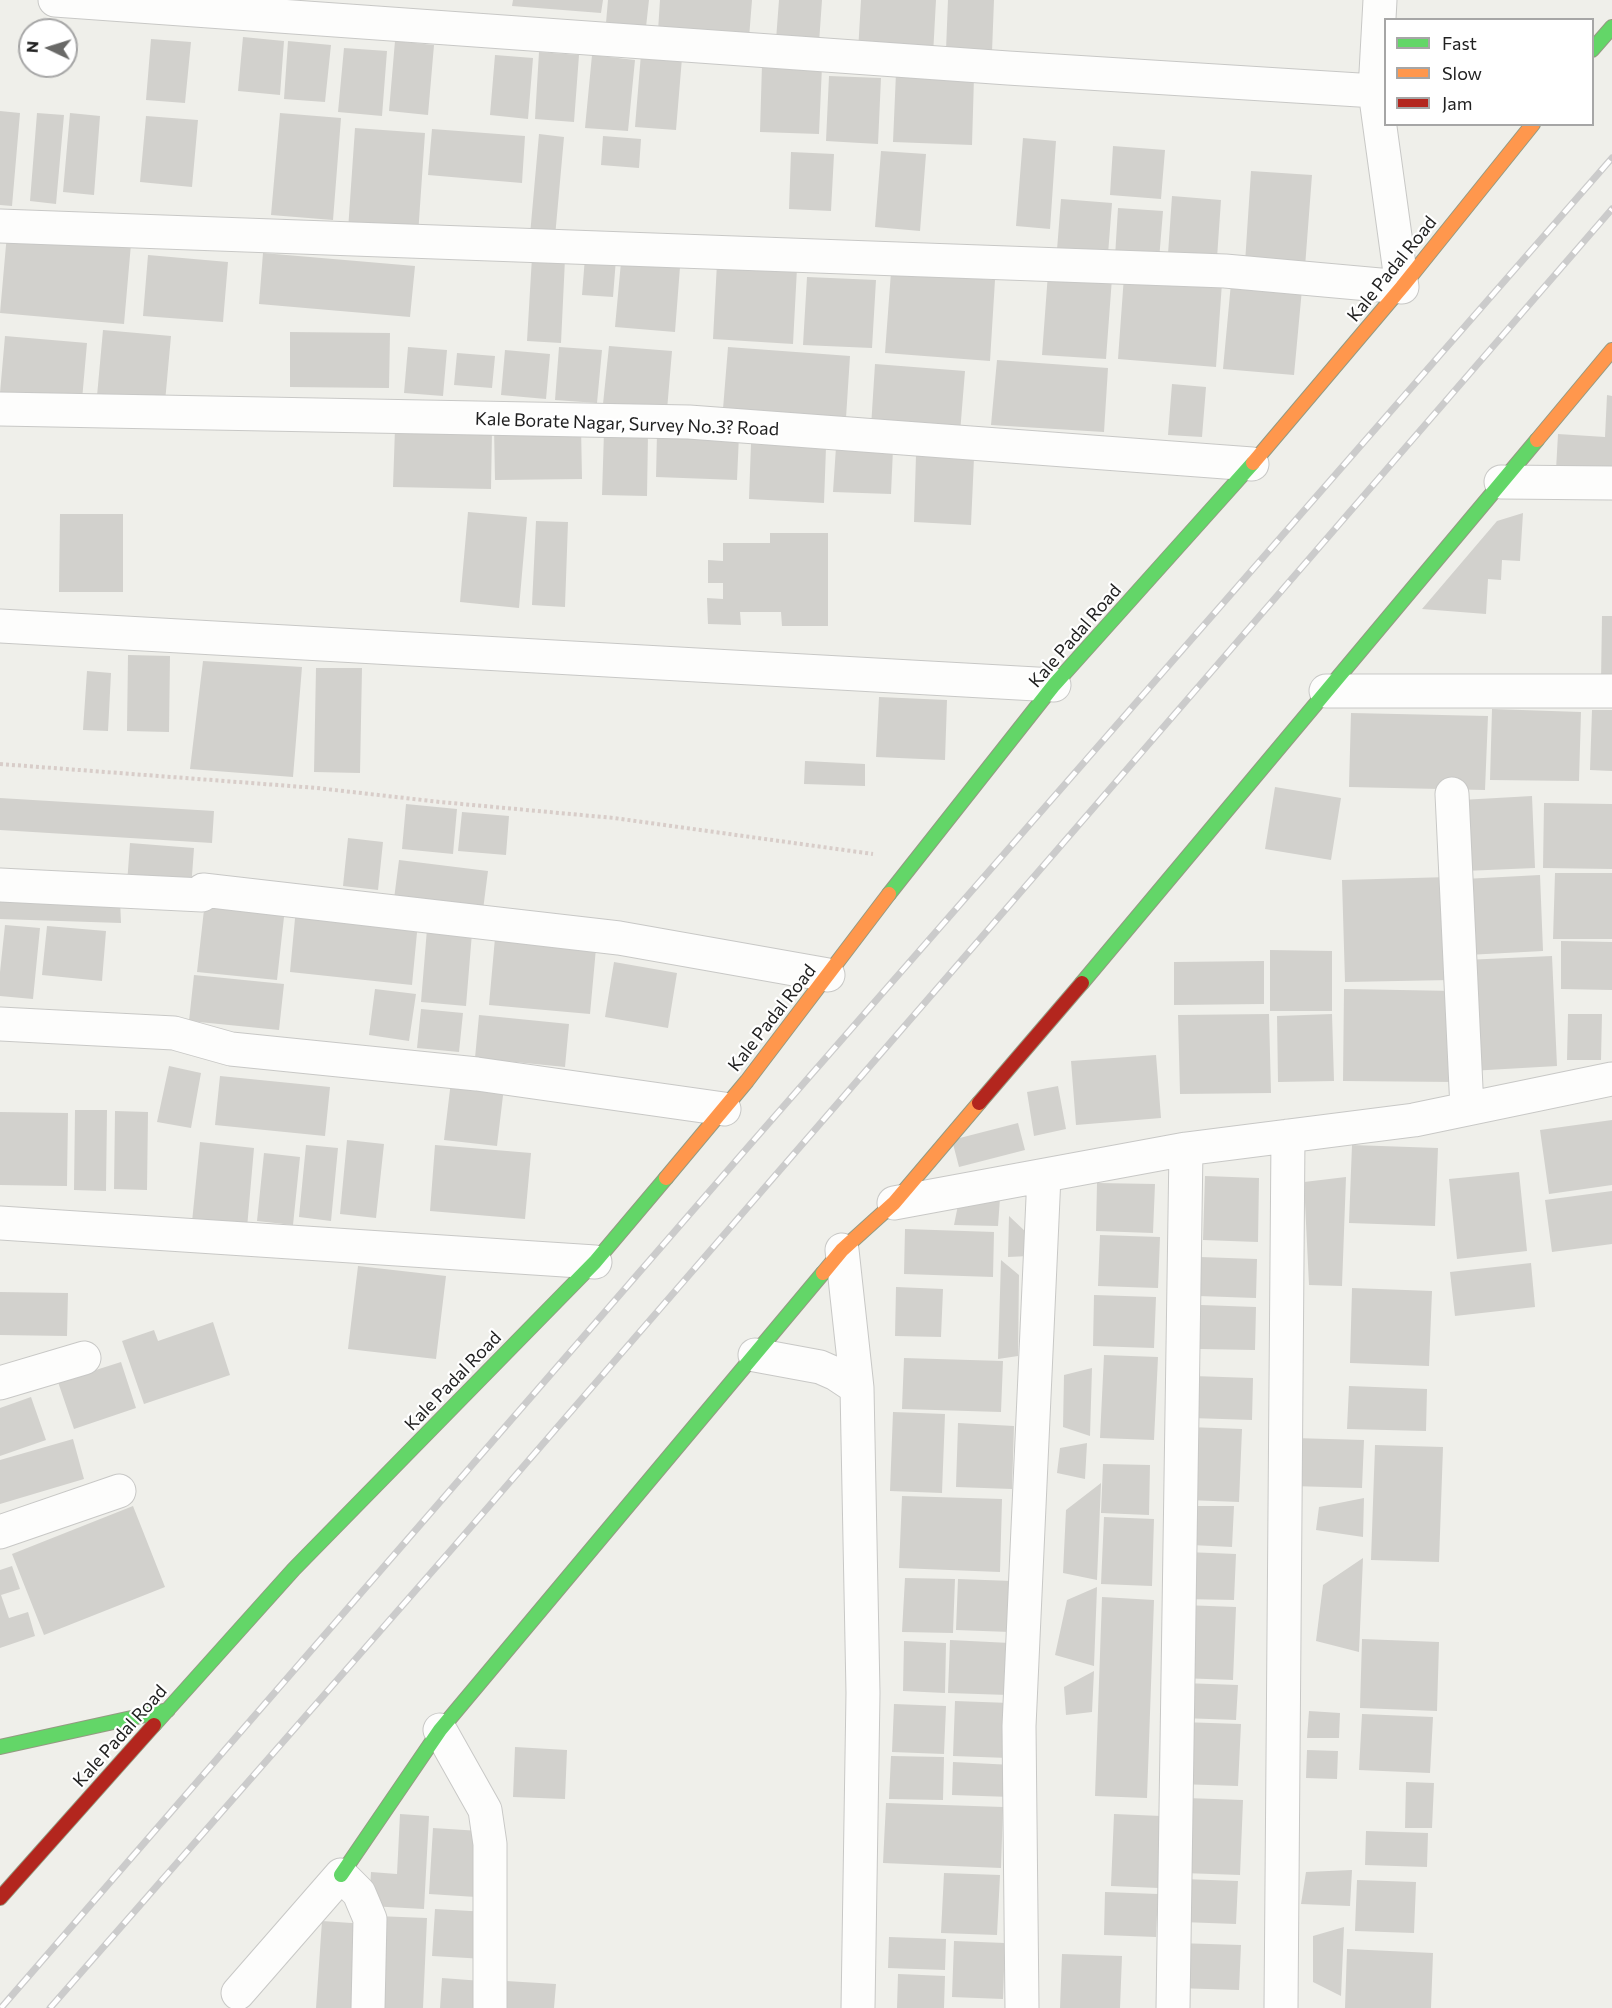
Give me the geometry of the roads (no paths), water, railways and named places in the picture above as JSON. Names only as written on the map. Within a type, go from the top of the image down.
[{"type":"street","points":[[55,0],[1008,68],[1375,91]]},
{"type":"street","points":[[0,226],[1225,271],[1402,287],[1375,91],[1380,0]]},
{"type":"street","points":[[1594,49],[1607,32]]},
{"type":"street","name":"Kale Padal Road","points":[[0,1898],[294,1569],[595,1262],[724,1109],[1054,685],[1252,464],[1402,287],[1531,126]]},
{"type":"street","points":[[232,2003],[341,1875],[440,1730],[842,1250],[894,1203],[1160,891],[1612,350]]},
{"type":"street","name":"Kale Borate Nagar, Survey No.3? Road","points":[[0,409],[689,422],[1252,464]]},
{"type":"street","points":[[1502,482],[1612,483]]},
{"type":"street","points":[[0,626],[1054,685]]},
{"type":"street","points":[[1326,691],[1612,691]]},
{"type":"street","points":[[1452,794],[1467,1109]]},
{"type":"street","points":[[0,885],[202,895],[203,890],[619,938],[828,975]]},
{"type":"street","points":[[0,1024],[174,1033],[231,1049],[477,1074],[724,1109]]},
{"type":"street","points":[[894,1203],[1186,1149],[1414,1120],[1612,1079]]},
{"type":"street","points":[[1281,2008],[1288,1136]]},
{"type":"street","points":[[1173,2008],[1186,1149]]},
{"type":"street","points":[[1022,2008],[1019,1726],[1044,1176]]},
{"type":"street","points":[[0,1223],[595,1262]]},
{"type":"street","points":[[842,1250],[857,1388],[863,1693],[858,2008]]},
{"type":"street","points":[[754,1355],[820,1367],[836,1374],[857,1388]]},
{"type":"street","points":[[0,1383],[84,1358]]},
{"type":"street","points":[[0,1532],[119,1491]]},
{"type":"street","points":[[0,1747],[168,1710]]},
{"type":"street","points":[[440,1730],[485,1810],[490,1844],[490,2008]]},
{"type":"street","points":[[341,1875],[359,1893],[370,1918],[368,2008]]},
{"type":"railway","points":[[1,2008],[741,1155],[1612,158]]},
{"type":"railway","points":[[50,2008],[451,1550],[1612,209]]}]
